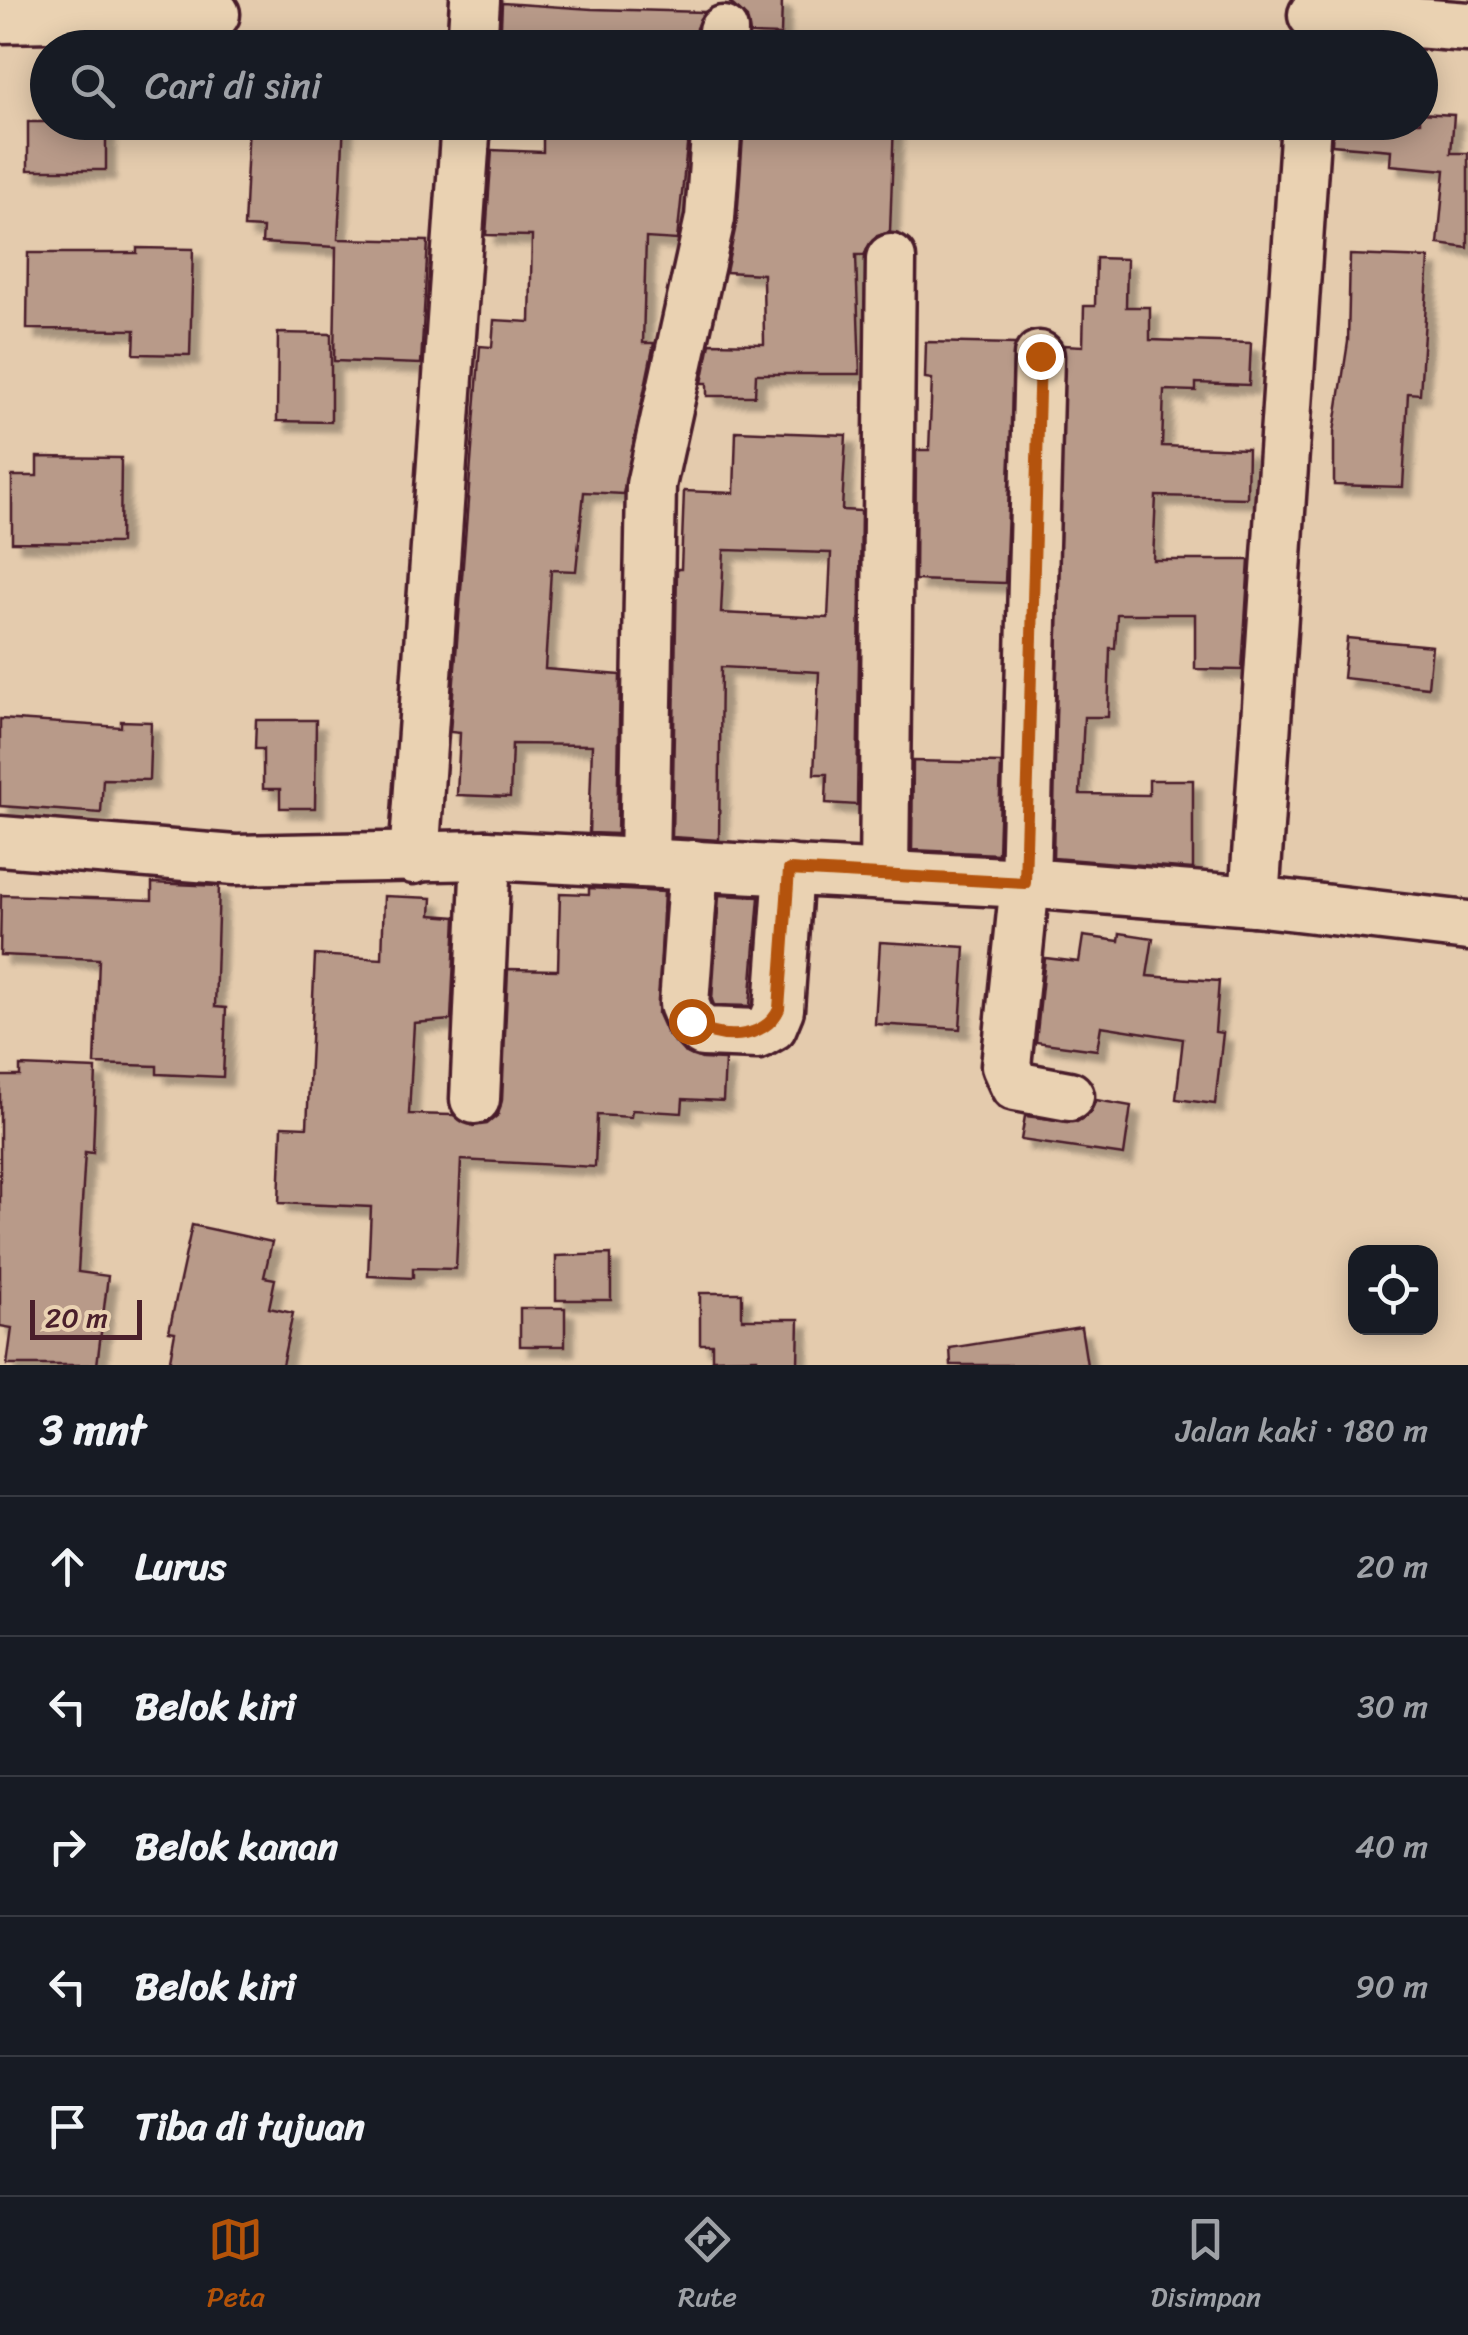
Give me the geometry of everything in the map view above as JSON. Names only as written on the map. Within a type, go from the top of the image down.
[{"type":"street","points":[[473,30],[475,0]]},
{"type":"street","points":[[0,18],[215,14]]},
{"type":"street","points":[[1312,21],[1468,27]]},
{"type":"street","points":[[414,859],[465,140]]},
{"type":"street","points":[[644,863],[651,484],[710,218],[716,140]]},
{"type":"street","points":[[1254,902],[1305,140]]},
{"type":"street","points":[[884,876],[891,259]]},
{"type":"street","points":[[1040,356],[1025,883],[1006,1066],[1009,1079],[1026,1091],[1069,1096]]},
{"type":"street","points":[[0,842],[236,860],[486,855],[1025,883],[1462,925]]},
{"type":"street","points":[[475,1099],[486,855]]},
{"type":"street","points":[[694,866],[684,1004],[691,1021],[703,1032],[758,1034],[772,1026],[779,1009],[789,870]]},
{"type":"building","points":[[727,0],[782,0],[781,30],[749,30],[747,18]]},
{"type":"building","points":[[502,3],[704,12],[696,30],[501,30]]},
{"type":"building","points":[[1438,114],[1454,115],[1451,153],[1468,153],[1468,248],[1438,244],[1445,170],[1390,165],[1391,150],[1332,145],[1332,140],[1438,140]]},
{"type":"building","points":[[28,122],[30,140],[106,140],[106,170],[28,170]]},
{"type":"building","points":[[248,140],[343,140],[338,239],[428,241],[421,364],[334,361],[336,247],[262,243],[263,228],[244,227]]},
{"type":"building","points":[[543,140],[688,140],[677,240],[646,238],[643,343],[654,343],[623,494],[584,492],[576,571],[551,570],[545,669],[620,675],[617,834],[589,833],[592,745],[512,744],[510,797],[457,795],[460,733],[450,732],[480,346],[492,347],[494,320],[530,322],[532,236],[486,235],[492,150],[543,152]]},
{"type":"building","points":[[743,140],[893,140],[890,232],[877,236],[864,255],[856,255],[860,374],[756,374],[755,396],[707,396],[707,383],[702,383],[710,343],[764,344],[763,274],[726,272],[737,220]]},
{"type":"building","points":[[137,248],[193,249],[190,355],[134,354],[135,330],[27,329],[28,253],[137,253]]},
{"type":"building","points":[[1350,255],[1429,258],[1420,394],[1408,393],[1403,487],[1334,485],[1334,432],[1348,342]]},
{"type":"building","points":[[1096,258],[1127,259],[1126,307],[1150,307],[1150,340],[1251,343],[1249,385],[1196,383],[1196,391],[1164,390],[1162,446],[1248,449],[1247,498],[1156,496],[1153,560],[1249,560],[1242,670],[1195,669],[1195,614],[1117,614],[1115,648],[1110,648],[1108,717],[1084,717],[1080,794],[1149,795],[1149,780],[1193,780],[1193,869],[1053,858],[1064,345],[1083,346],[1084,306],[1095,306]]},
{"type":"building","points":[[278,333],[331,334],[331,422],[277,421]]},
{"type":"building","points":[[926,342],[1015,344],[1005,583],[915,580],[916,450],[929,450],[932,379],[925,378]]},
{"type":"building","points":[[736,431],[846,435],[842,510],[861,511],[857,805],[826,803],[827,774],[814,774],[819,672],[721,667],[719,840],[672,837],[677,569],[681,569],[684,491],[734,493]],"holes":[[[724,550],[831,553],[828,618],[721,613]]]},
{"type":"building","points":[[37,457],[121,458],[120,543],[12,542],[12,476],[37,476]]},
{"type":"building","points":[[1347,638],[1432,646],[1428,687],[1343,678]]},
{"type":"building","points":[[0,719],[121,727],[121,721],[151,722],[149,780],[103,779],[101,813],[0,806]]},
{"type":"building","points":[[256,720],[316,720],[315,808],[280,808],[280,789],[263,789],[263,749],[255,749]]},
{"type":"building","points":[[913,761],[1001,763],[998,854],[912,850]]},
{"type":"building","points":[[152,883],[219,886],[215,1007],[226,1008],[223,1077],[157,1074],[157,1066],[95,1064],[99,959],[0,955],[1,895],[152,900]]},
{"type":"building","points":[[589,888],[664,892],[658,1014],[666,1032],[684,1052],[702,1059],[725,1060],[723,1101],[683,1099],[682,1113],[632,1110],[631,1117],[597,1115],[595,1167],[461,1160],[456,1269],[413,1268],[413,1278],[368,1276],[371,1207],[279,1203],[282,1126],[307,1127],[315,955],[382,959],[384,896],[432,898],[431,915],[456,917],[451,1020],[414,1023],[409,1114],[453,1115],[473,1126],[487,1124],[498,1115],[502,1100],[508,969],[558,970],[560,893],[589,894]]},
{"type":"building","points":[[719,895],[759,897],[750,1006],[714,1005],[712,1000]]},
{"type":"building","points":[[1120,933],[1153,938],[1147,976],[1219,981],[1215,1032],[1223,1033],[1215,1104],[1176,1099],[1183,1039],[1101,1026],[1097,1050],[1036,1042],[1045,958],[1079,962],[1083,936],[1119,941]]},
{"type":"building","points":[[880,942],[965,947],[960,1029],[875,1024]]},
{"type":"building","points":[[20,1066],[96,1069],[93,1153],[85,1152],[78,1272],[108,1276],[97,1365],[7,1365],[12,1328],[0,1326],[0,1076],[20,1076]]},
{"type":"building","points":[[1096,1100],[1131,1106],[1124,1155],[1021,1140],[1025,1116],[1077,1122],[1090,1113]]},
{"type":"building","points":[[192,1225],[272,1242],[264,1277],[275,1279],[269,1308],[293,1313],[282,1365],[169,1365],[175,1332],[169,1331]]},
{"type":"building","points":[[611,1254],[611,1300],[556,1300],[556,1256]]},
{"type":"building","points":[[700,1293],[742,1293],[742,1319],[799,1319],[798,1365],[757,1365],[757,1358],[712,1359],[712,1344],[700,1344]]},
{"type":"building","points":[[520,1308],[565,1308],[565,1346],[520,1346]]},
{"type":"building","points":[[1081,1327],[1087,1365],[951,1365],[950,1348]]},
{"type":"route","points":[[691,1021],[703,1032],[758,1034],[772,1026],[779,1009],[789,870],[1025,883],[1040,356]]}]
